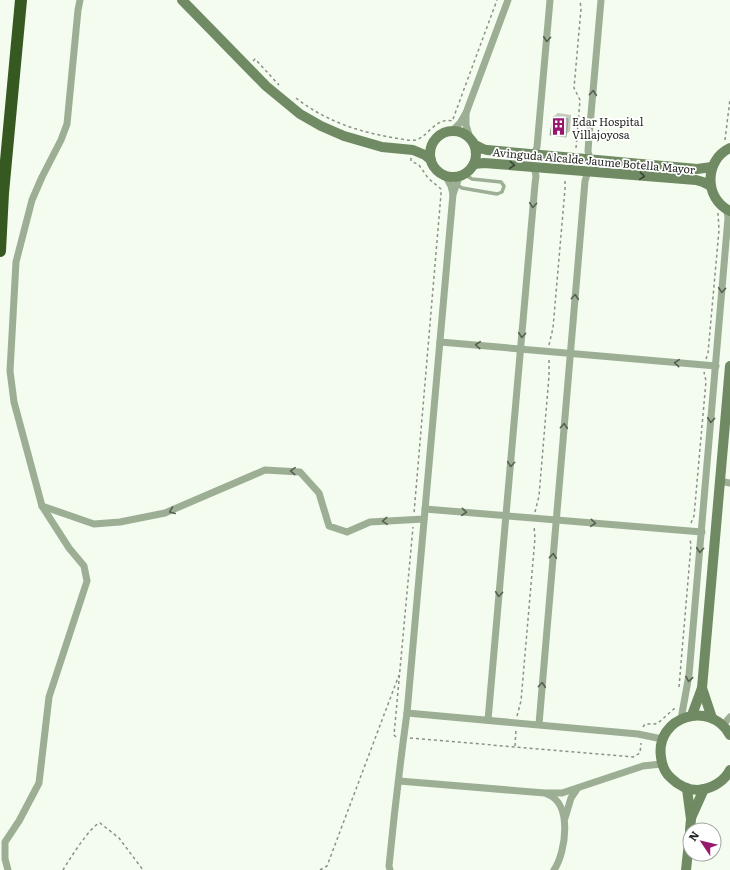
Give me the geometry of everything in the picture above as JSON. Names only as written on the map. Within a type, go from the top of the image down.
[{"type":"highway","points":[[0,251],[3,193],[21,0]]},
{"type":"street","points":[[8,870],[5,859],[5,842],[39,783],[49,697],[88,581],[84,566],[69,548],[42,506],[14,402],[10,371],[16,262],[32,200],[67,124],[80,0]]},
{"type":"street","points":[[182,0],[247,67],[282,100],[300,114],[321,126],[361,142],[382,147],[412,150],[425,155],[431,160],[437,170],[450,177],[460,178]]},
{"type":"street","points":[[431,160],[431,149],[434,143],[452,126],[460,123],[466,113],[508,0]]},
{"type":"street","points":[[534,155],[537,147],[550,0]]},
{"type":"street","points":[[590,160],[588,151],[589,136],[601,0]]},
{"type":"street","points":[[390,870],[389,866],[394,807],[399,781],[407,714],[453,194],[460,178],[474,164],[477,153],[466,125],[466,113]]},
{"type":"street","points":[[452,126],[472,142]]},
{"type":"street","name":"Avinguda Alcalde Jaume Botella Mayor","points":[[472,142],[483,150],[697,169],[712,167]]},
{"type":"street","points":[[412,150],[434,143]]},
{"type":"street","points":[[682,719],[689,675],[729,210],[719,202],[713,192],[710,176],[712,167],[726,146]]},
{"type":"street","name":"Avinguda Alcalde Jaume Botella Mayor","points":[[474,164],[484,163],[696,180],[711,186]]},
{"type":"street","points":[[488,720],[536,176],[534,167]]},
{"type":"street","points":[[539,724],[585,181],[588,172]]},
{"type":"street","points":[[445,175],[451,186],[453,194]]},
{"type":"street","points":[[440,342],[716,366]]},
{"type":"street","points":[[692,715],[702,688],[730,366]]},
{"type":"street","points":[[42,506],[94,524],[120,522],[165,513],[266,470],[300,472],[319,493],[329,526],[347,532],[370,522],[424,519]]},
{"type":"street","points":[[719,481],[730,483]]},
{"type":"street","points":[[425,508],[702,532]]},
{"type":"street","points":[[702,688],[712,718]]},
{"type":"street","points":[[407,714],[517,722],[643,734],[662,739]]},
{"type":"street","points":[[730,735],[723,725],[712,718],[702,715],[692,715],[669,727],[662,739],[660,751],[661,764],[667,775],[676,784],[688,789],[696,790],[714,786],[722,780],[730,770]]},
{"type":"street","points":[[723,725],[730,717]]},
{"type":"street","points":[[399,781],[545,793],[562,793],[643,766],[661,764]]},
{"type":"street","points":[[564,820],[571,798],[576,789]]},
{"type":"street","points":[[688,789],[691,822]]},
{"type":"street","points":[[691,819],[704,789]]},
{"type":"street","points":[[545,793],[553,796],[560,804],[563,811],[564,835],[562,851],[559,863],[554,870]]},
{"type":"lane","points":[[460,178],[501,182],[504,186],[502,192],[496,194],[462,188],[460,178]]},
{"type":"path","points":[[452,126],[497,0]]},
{"type":"path","points":[[567,158],[568,150],[576,150],[580,100],[574,88],[581,8],[580,0]]},
{"type":"path","points":[[247,67],[255,59],[282,87]]},
{"type":"path","points":[[296,98],[315,111],[350,127],[376,135],[415,140],[440,122],[450,120],[452,126]]},
{"type":"path","points":[[726,146],[729,128],[730,99]]},
{"type":"path","points":[[452,126],[460,123]]},
{"type":"path","points":[[515,746],[518,711],[521,701],[535,538],[534,531],[536,504],[539,496],[549,376],[550,337],[553,328],[566,170]]},
{"type":"path","points":[[320,870],[326,866],[400,672],[411,669]]},
{"type":"path","points":[[63,870],[84,840],[100,822],[120,838],[143,870]]},
{"type":"building","name":"Edar Hospital Villajoyosa","points":[[553,117],[568,119],[566,137],[550,135]]},
{"type":"place","name":"Edar Hospital Villajoyosa","points":[[559,127]]}]
